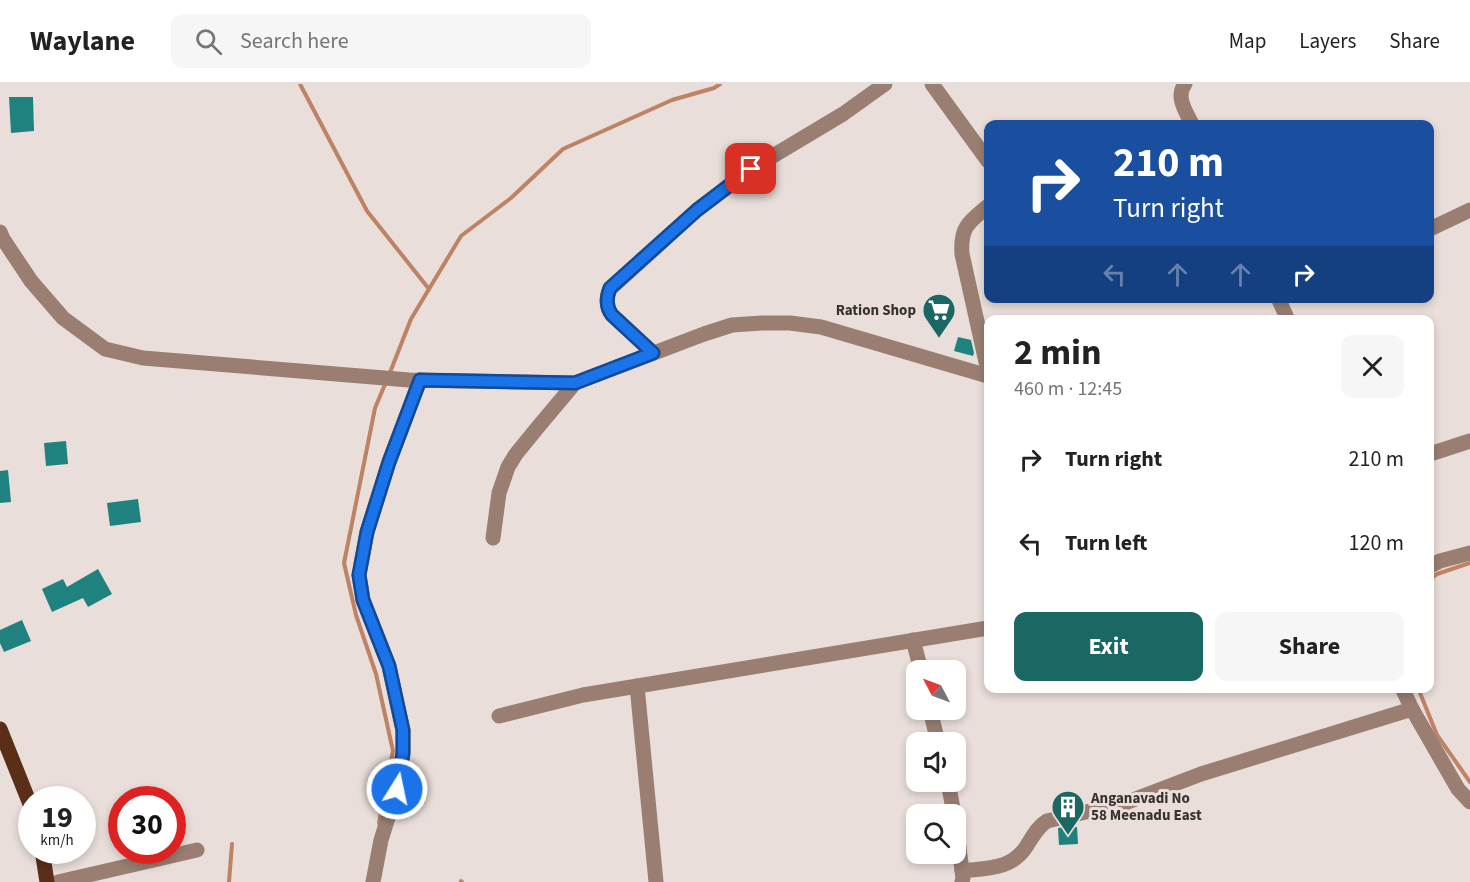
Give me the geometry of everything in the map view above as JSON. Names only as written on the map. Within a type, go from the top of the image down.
[{"type":"main road","points":[[0,729],[23,786]]},
{"type":"main road","points":[[44,864],[47,882]]},
{"type":"street","points":[[653,353],[608,309],[607,295],[610,288],[697,210],[751,169],[843,114],[885,84]]},
{"type":"street","points":[[932,84],[984,155]]},
{"type":"street","points":[[1185,84],[1180,92],[1190,120]]},
{"type":"street","points":[[984,210],[967,225],[962,238],[962,254],[984,353]]},
{"type":"street","points":[[1434,227],[1470,210]]},
{"type":"street","points":[[0,232],[31,281],[63,318],[105,349],[143,358],[415,380],[575,383],[732,325],[790,323],[821,327],[984,374]]},
{"type":"street","points":[[373,882],[381,840],[397,789],[403,753],[403,730],[389,666],[363,600],[359,575],[367,532],[415,380]]},
{"type":"street","points":[[493,538],[499,492],[508,467],[538,426],[575,383]]},
{"type":"street","points":[[1434,453],[1470,441]]},
{"type":"street","points":[[1434,564],[1470,553]]},
{"type":"street","points":[[499,716],[583,695],[984,629]]},
{"type":"street","points":[[914,640],[919,660]]},
{"type":"street","points":[[637,686],[656,882]]},
{"type":"street","points":[[1404,693],[1458,789],[1470,802]]},
{"type":"street","points":[[962,877],[982,876],[1008,864],[1022,853],[1042,824],[1047,821],[1125,803],[1201,774],[1412,709]]},
{"type":"street","points":[[58,882],[197,850]]},
{"type":"building","points":[[9,97],[33,97],[34,131],[11,133]]},
{"type":"building","points":[[958,337],[971,340],[973,356],[954,351]]},
{"type":"building","points":[[66,441],[68,464],[46,466],[44,443]]},
{"type":"building","points":[[8,470],[11,502],[0,503],[0,471]]},
{"type":"building","points":[[138,499],[141,522],[110,526],[107,503]]},
{"type":"building","points":[[98,569],[112,594],[88,607],[83,598],[52,612],[42,589],[63,579],[67,587]]},
{"type":"building","points":[[22,620],[31,641],[4,652],[0,643],[0,630]]},
{"type":"building","name":"Anganavadi No 58 Meenadu East","points":[[1077,827],[1078,844],[1059,845],[1058,828]]},
{"type":"waterway","points":[[300,84],[367,211],[429,289],[411,319],[389,375]]},
{"type":"waterway","points":[[429,289],[461,236],[511,198],[563,149],[672,100],[714,88],[720,84]]},
{"type":"waterway","points":[[379,823],[393,751],[376,674],[356,615],[344,563],[375,408],[386,382]]},
{"type":"waterway","points":[[1434,576],[1470,563]]},
{"type":"waterway","points":[[1420,693],[1437,735],[1470,782]]},
{"type":"waterway","points":[[229,882],[232,844]]},
{"type":"place","name":"Ration Shop","points":[[939,339]]},
{"type":"place","name":"Anganavadi No 58 Meenadu East","points":[[1068,836]]},
{"type":"route","points":[[397,789],[403,753],[403,730],[389,666],[363,600],[359,575],[367,532],[389,462],[420,380],[575,383],[653,353],[608,309],[607,295],[610,288],[697,210],[751,169]]}]
